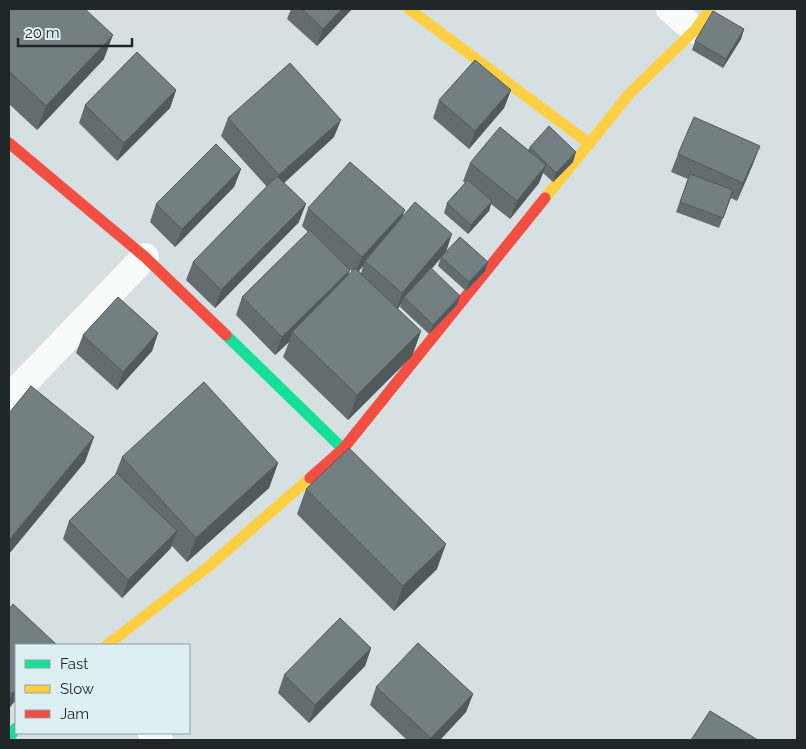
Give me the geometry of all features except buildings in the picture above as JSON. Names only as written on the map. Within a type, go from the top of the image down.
[{"type":"street","points":[[409,9],[590,144]]},
{"type":"street","points":[[108,644],[209,566],[343,449],[630,93],[703,19],[670,9]]},
{"type":"street","points":[[9,143],[145,257],[343,449]]},
{"type":"street","points":[[9,398],[145,257]]},
{"type":"traffic: fast","points":[[226,335],[343,449]]},
{"type":"traffic: fast","points":[[9,738],[15,729]]},
{"type":"traffic: slow","points":[[409,9],[590,144]]},
{"type":"traffic: slow","points":[[545,198],[630,93],[695,30],[710,9]]},
{"type":"traffic: slow","points":[[108,644],[209,566],[310,478]]},
{"type":"traffic: jam","points":[[9,143],[145,257],[226,335]]},
{"type":"traffic: jam","points":[[310,478],[343,449],[545,198]]}]
